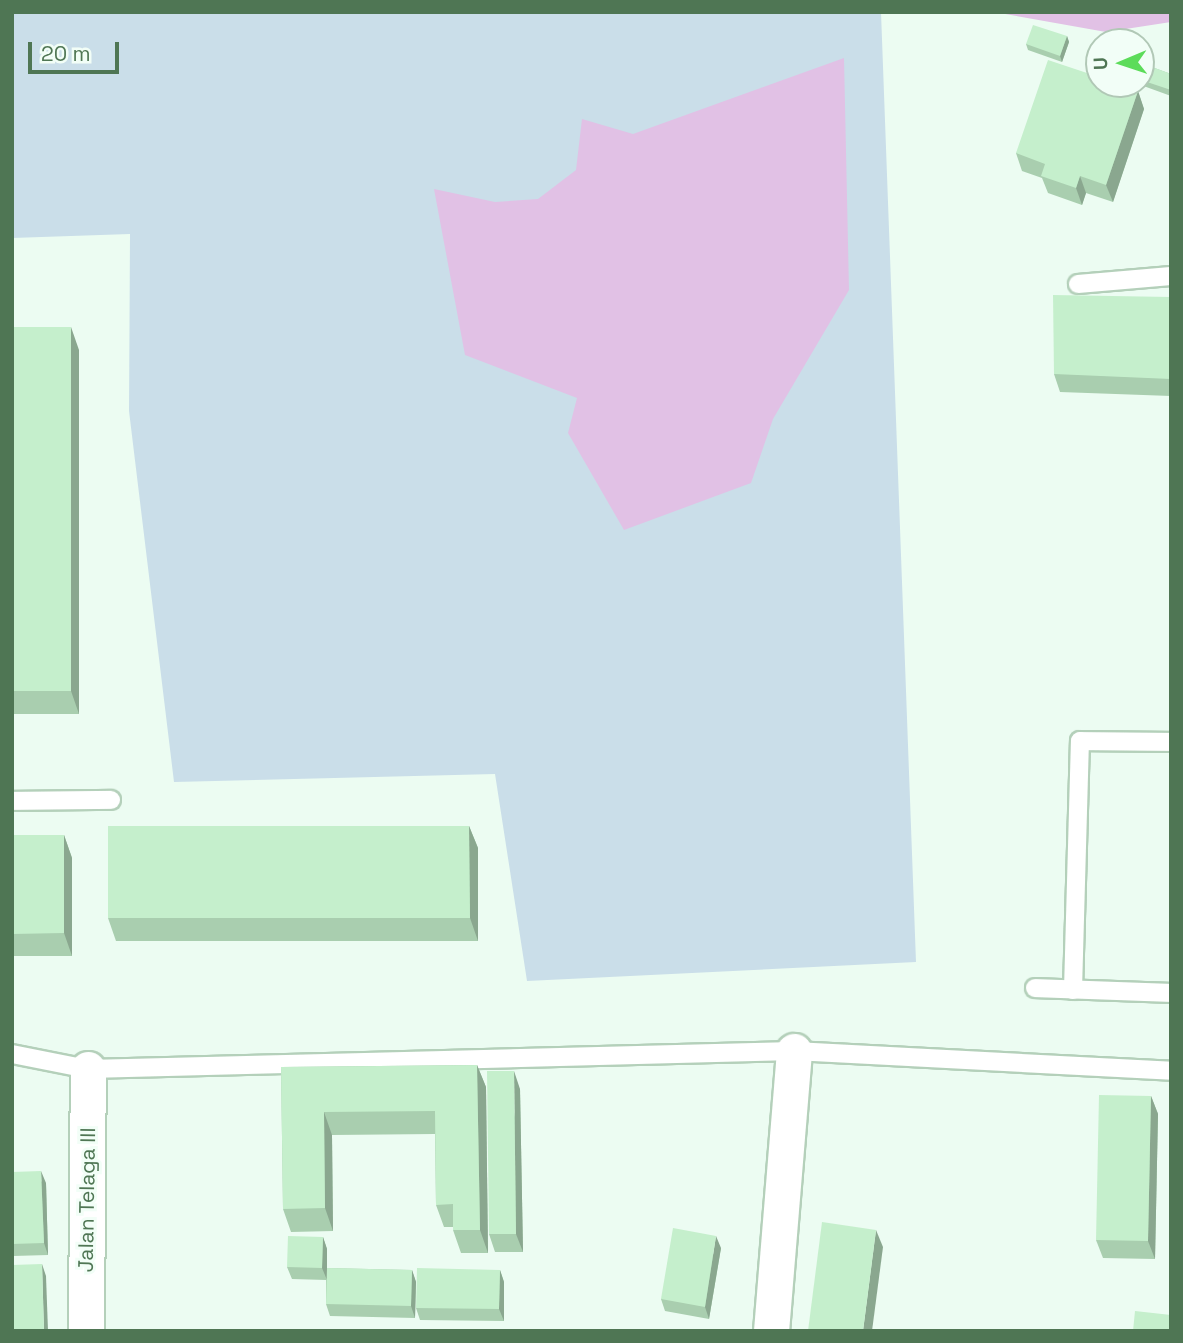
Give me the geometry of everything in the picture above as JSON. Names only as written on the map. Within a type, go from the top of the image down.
[{"type":"street","points":[[771,1331],[794,1051]]},
{"type":"street","name":"Jalan Telaga III","points":[[86,1331],[88,1069]]},
{"type":"lane","points":[[1078,284],[1171,276]]},
{"type":"lane","points":[[1073,990],[1080,741],[1171,741]]},
{"type":"lane","points":[[12,801],[111,800]]},
{"type":"lane","points":[[1035,988],[1171,993]]},
{"type":"lane","points":[[12,1054],[88,1069],[794,1051],[1171,1071]]},
{"type":"shaded area","points":[[12,12],[881,12],[916,962],[527,981],[495,774],[174,782],[129,411],[130,234],[12,238]]},
{"type":"shaded area","points":[[994,12],[1171,12],[1171,22],[1132,28],[1085,28]]},
{"type":"shaded area","points":[[844,58],[849,290],[773,419],[751,483],[624,530],[568,433],[577,398],[465,355],[434,189],[495,202],[538,199],[576,170],[582,119],[633,134]]},
{"type":"building","points":[[1033,25],[1067,36],[1060,56],[1026,44]]},
{"type":"building","points":[[1048,60],[1085,72],[1085,98],[1136,98],[1106,185],[1080,176],[1076,188],[1041,176],[1045,164],[1016,153]]},
{"type":"building","points":[[1155,68],[1171,74],[1171,90],[1155,85]]},
{"type":"building","points":[[1053,295],[1171,297],[1171,379],[1054,374]]},
{"type":"building","points":[[12,327],[71,327],[71,691],[12,691]]},
{"type":"building","points":[[108,826],[469,826],[470,918],[108,918]]},
{"type":"building","points":[[12,835],[64,835],[64,933],[12,934]]},
{"type":"building","points":[[477,1065],[480,1230],[453,1230],[453,1204],[436,1205],[435,1111],[324,1112],[325,1208],[283,1209],[281,1067]]},
{"type":"building","points":[[487,1071],[514,1071],[516,1234],[489,1234]]},
{"type":"building","points":[[1099,1095],[1151,1096],[1148,1241],[1096,1240]]},
{"type":"building","points":[[41,1171],[44,1243],[12,1244],[12,1172]]},
{"type":"building","points":[[822,1222],[876,1230],[863,1331],[808,1331]]},
{"type":"building","points":[[673,1228],[716,1236],[705,1307],[661,1299]]},
{"type":"building","points":[[288,1236],[323,1237],[322,1268],[287,1267]]},
{"type":"building","points":[[42,1264],[44,1331],[12,1331],[12,1265]]},
{"type":"building","points":[[327,1268],[412,1270],[411,1306],[326,1304]]},
{"type":"building","points":[[417,1268],[500,1270],[499,1309],[416,1308]]},
{"type":"building","points":[[1135,1311],[1171,1315],[1171,1331],[1133,1331]]}]
